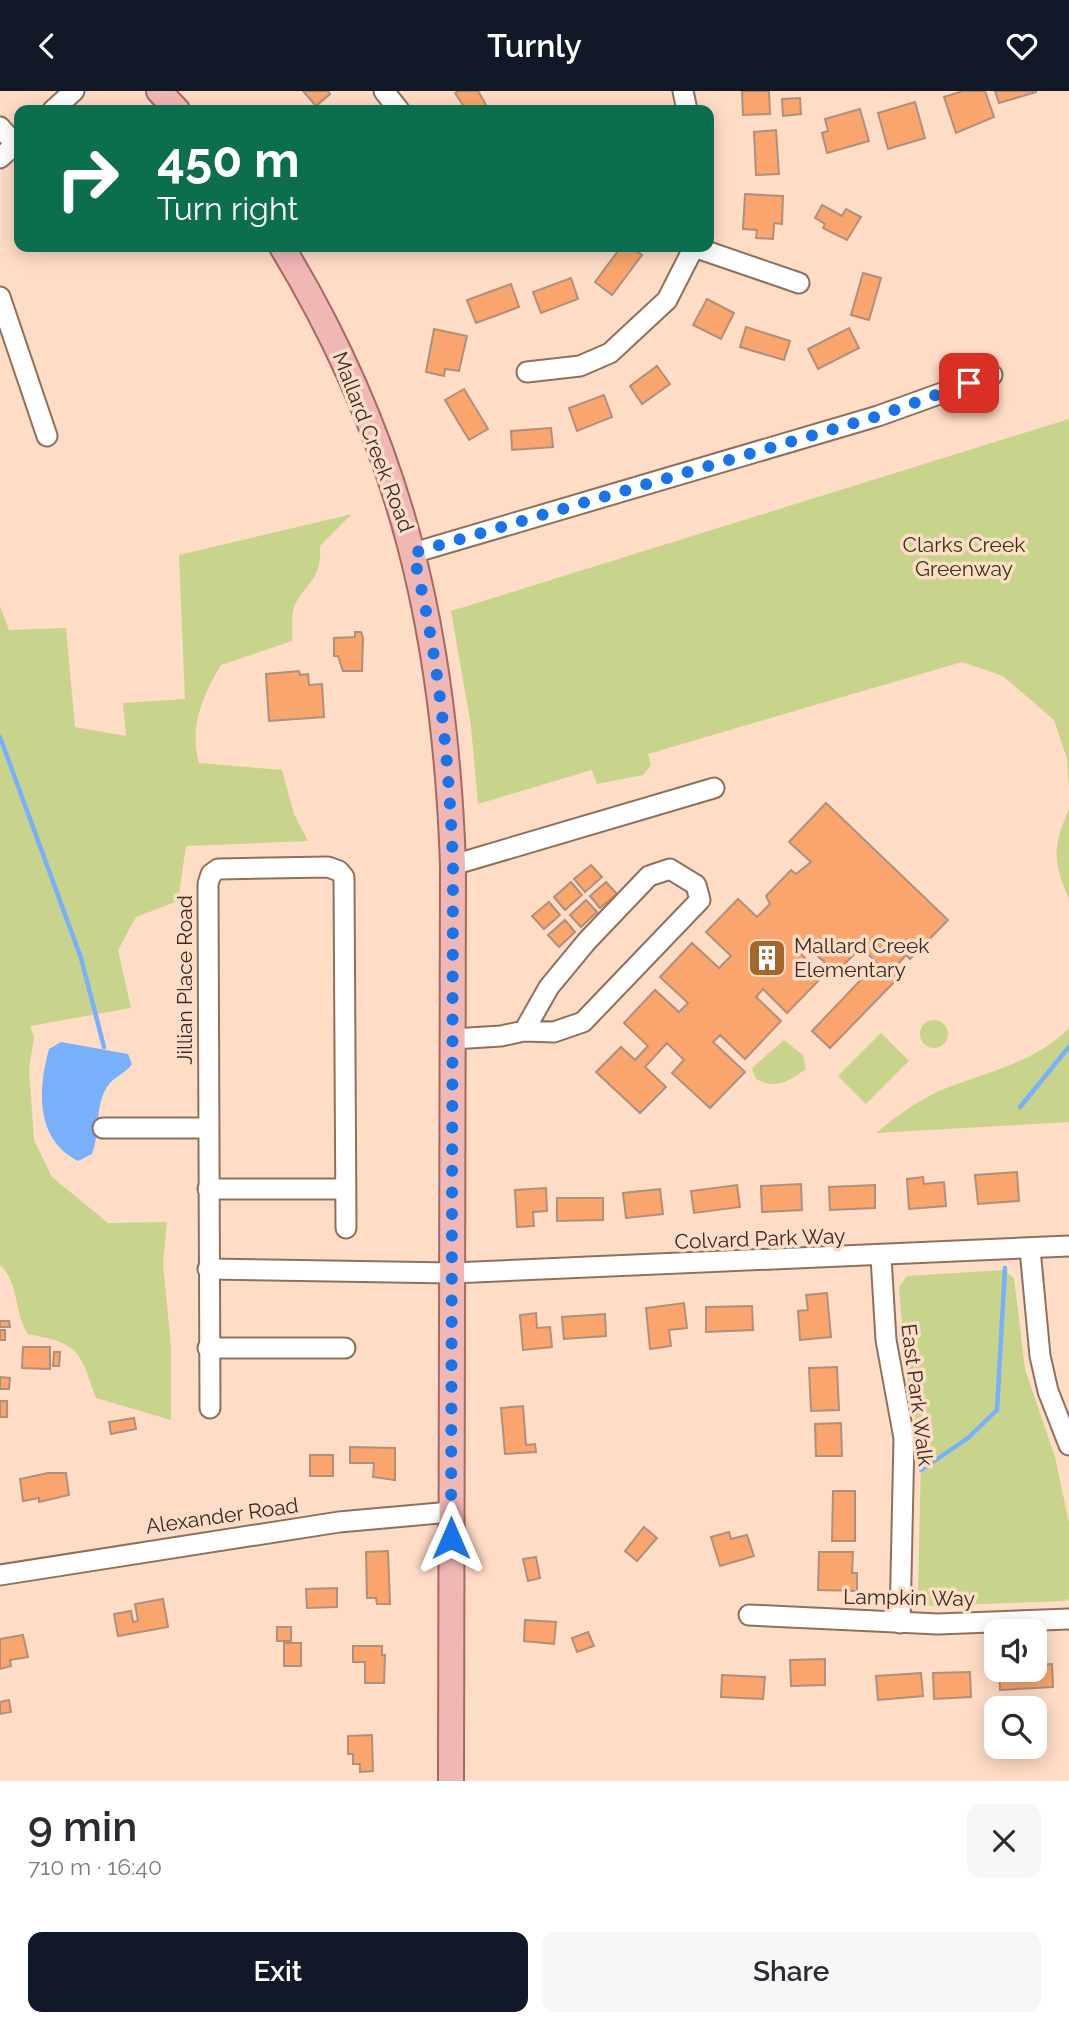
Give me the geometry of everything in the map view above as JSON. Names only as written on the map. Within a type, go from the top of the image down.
[{"type":"main road","points":[[159,91],[172,105]]},
{"type":"main road","name":"Mallard Creek Road","points":[[285,252],[321,315],[352,378],[392,482],[413,553],[432,637],[444,715],[453,865],[451,1781]]},
{"type":"street","points":[[59,105],[74,91]]},
{"type":"street","points":[[384,91],[395,105]]},
{"type":"street","points":[[0,127],[14,140]]},
{"type":"street","points":[[0,158],[14,146]]},
{"type":"street","points":[[527,372],[580,366],[610,353],[667,300],[691,252]]},
{"type":"street","points":[[709,252],[799,283]]},
{"type":"street","points":[[0,297],[47,436]]},
{"type":"street","points":[[413,553],[878,416],[992,375]]},
{"type":"street","points":[[453,865],[714,788]]},
{"type":"street","name":"Jillian Place Road","points":[[210,1408],[209,879],[218,869],[334,868],[344,877],[345,1228]]},
{"type":"street","points":[[453,1039],[501,1036],[524,1031],[554,1032],[583,1022],[701,899],[696,885],[670,869],[649,876],[587,941],[549,988],[524,1031]]},
{"type":"street","points":[[103,1128],[208,1128]]},
{"type":"street","points":[[208,1189],[345,1189]]},
{"type":"street","name":"Colvard Park Way","points":[[208,1269],[452,1273],[881,1257],[1069,1246]]},
{"type":"street","points":[[1030,1249],[1040,1356],[1048,1391],[1069,1445]]},
{"type":"street","name":"East Park Walk","points":[[881,1257],[886,1340],[904,1438],[900,1623]]},
{"type":"street","points":[[208,1348],[345,1348]]},
{"type":"street","name":"Alexander Road","points":[[0,1575],[339,1522],[451,1512]]},
{"type":"street","name":"Lampkin Way","points":[[749,1615],[900,1623],[1069,1619]]},
{"type":"green space","name":"Clarks Creek Greenway","points":[[1069,419],[1069,789],[1067,759],[1054,720],[1003,676],[962,662],[648,754],[651,765],[643,775],[597,784],[592,770],[478,804],[471,726],[451,611]]},
{"type":"green space","points":[[352,514],[320,546],[316,575],[294,607],[292,641],[221,665],[203,701],[197,725],[196,750],[199,763],[282,770],[294,814],[308,841],[186,846],[178,901],[136,917],[118,950],[131,1008],[30,1026],[34,1037],[29,1069],[34,1140],[52,1177],[108,1223],[167,1222],[163,1263],[171,1347],[171,1420],[96,1398],[75,1351],[58,1341],[28,1334],[20,1317],[14,1289],[0,1265],[0,606],[9,630],[66,628],[75,727],[126,736],[123,703],[185,699],[179,555]]},
{"type":"green space","points":[[1069,809],[1069,899],[1057,863],[1057,843]]},
{"type":"green space","points":[[934,1020],[944,1024],[948,1034],[944,1044],[934,1048],[924,1044],[920,1034],[924,1024]]},
{"type":"green space","points":[[1069,1028],[1069,1122],[876,1133],[929,1096],[1028,1057],[1043,1049]]},
{"type":"green space","points":[[881,1033],[909,1061],[866,1104],[838,1076]]},
{"type":"green space","points":[[784,1040],[803,1055],[806,1069],[782,1083],[770,1084],[756,1079],[752,1068]]},
{"type":"green space","points":[[1003,1270],[1014,1278],[1025,1369],[1055,1457],[1069,1523],[1069,1599],[929,1606],[918,1598],[921,1454],[905,1363],[899,1287],[907,1276]]},
{"type":"water","points":[[61,1042],[128,1054],[132,1064],[112,1081],[103,1094],[92,1154],[78,1161],[64,1152],[54,1140],[43,1112],[45,1064],[49,1049]]},
{"type":"building","points":[[303,91],[328,91],[330,94],[315,105]]},
{"type":"building","points":[[478,91],[486,105],[463,105],[455,93]]},
{"type":"building","points":[[742,91],[769,91],[770,114],[743,115]]},
{"type":"building","points":[[963,91],[985,91],[994,117],[956,133],[944,97]]},
{"type":"building","points":[[995,91],[1036,91],[1036,92],[999,103]]},
{"type":"building","points":[[800,98],[801,114],[783,116],[782,99]]},
{"type":"building","points":[[915,102],[925,138],[888,149],[878,113]]},
{"type":"building","points":[[860,109],[869,141],[827,153],[822,133],[828,131],[825,119]]},
{"type":"building","points":[[776,130],[779,174],[756,175],[754,132]]},
{"type":"building","points":[[745,194],[783,196],[782,224],[774,223],[773,239],[756,238],[757,230],[743,229]]},
{"type":"building","points":[[822,205],[842,216],[846,209],[861,217],[847,240],[823,228],[825,224],[815,218]]},
{"type":"building","points":[[617,252],[638,252],[642,255],[612,295],[595,282]]},
{"type":"building","points":[[863,273],[881,278],[869,320],[851,315]]},
{"type":"building","points":[[571,278],[578,299],[541,313],[533,292]]},
{"type":"building","points":[[511,284],[519,307],[476,323],[467,300]]},
{"type":"building","points":[[707,299],[734,313],[721,339],[693,325]]},
{"type":"building","points":[[746,327],[790,341],[784,360],[740,347]]},
{"type":"building","points":[[849,328],[859,348],[818,369],[808,349]]},
{"type":"building","points":[[434,329],[467,336],[459,371],[445,369],[444,376],[426,372]]},
{"type":"building","points":[[657,366],[670,384],[642,404],[630,386]]},
{"type":"building","points":[[464,389],[488,429],[469,440],[445,400]]},
{"type":"building","points":[[604,395],[612,417],[577,431],[569,408]]},
{"type":"building","points":[[551,428],[553,447],[512,450],[511,431]]},
{"type":"building","points":[[355,632],[361,632],[363,638],[362,671],[343,671],[338,656],[334,656],[334,638],[355,637]]},
{"type":"building","points":[[299,671],[300,675],[308,674],[309,685],[322,684],[324,717],[269,721],[266,674]]},
{"type":"building","name":"Mallard Creek Elementary","points":[[826,803],[948,920],[910,959],[906,955],[897,965],[904,972],[830,1048],[812,1031],[877,963],[861,947],[836,973],[805,944],[798,951],[823,976],[787,1013],[763,989],[756,997],[781,1021],[745,1059],[720,1035],[713,1042],[745,1072],[710,1108],[672,1073],[684,1060],[667,1043],[645,1067],[666,1087],[640,1113],[596,1072],[621,1047],[635,1060],[648,1046],[624,1023],[655,990],[679,1012],[688,1003],[660,977],[692,943],[719,968],[731,956],[706,932],[738,899],[757,917],[770,904],[766,896],[791,870],[796,874],[811,862],[789,842]]},
{"type":"building","points":[[591,865],[602,877],[585,892],[574,879]]},
{"type":"building","points":[[571,882],[582,895],[565,910],[554,897]]},
{"type":"building","points":[[606,882],[617,894],[600,908],[590,896]]},
{"type":"building","points":[[586,900],[597,912],[581,927],[570,915]]},
{"type":"building","points":[[549,902],[560,915],[544,929],[532,916]]},
{"type":"building","points":[[565,920],[575,932],[559,947],[548,935]]},
{"type":"building","points":[[1017,1172],[1019,1201],[978,1204],[975,1175]]},
{"type":"building","points":[[923,1177],[924,1184],[944,1182],[946,1206],[909,1209],[907,1179]]},
{"type":"building","points":[[801,1184],[802,1210],[762,1212],[761,1186]]},
{"type":"building","points":[[737,1185],[740,1207],[694,1213],[691,1191]]},
{"type":"building","points":[[875,1185],[875,1208],[830,1210],[829,1187]]},
{"type":"building","points":[[546,1188],[547,1211],[533,1212],[534,1226],[517,1227],[515,1190]]},
{"type":"building","points":[[660,1189],[663,1214],[626,1218],[623,1193]]},
{"type":"building","points":[[557,1198],[603,1198],[603,1220],[557,1221]]},
{"type":"building","points":[[827,1293],[831,1337],[800,1340],[798,1311],[808,1310],[806,1295]]},
{"type":"building","points":[[684,1303],[687,1328],[669,1330],[671,1346],[650,1349],[646,1308]]},
{"type":"building","points":[[752,1306],[753,1330],[706,1332],[706,1307]]},
{"type":"building","points":[[536,1313],[537,1328],[550,1327],[552,1347],[523,1350],[520,1315]]},
{"type":"building","points":[[605,1314],[606,1336],[564,1339],[562,1317]]},
{"type":"building","points":[[0,1321],[9,1321],[10,1327],[0,1327]]},
{"type":"building","points":[[0,1330],[5,1330],[5,1340],[0,1340]]},
{"type":"building","points":[[23,1347],[50,1347],[50,1369],[22,1368]]},
{"type":"building","points":[[54,1352],[60,1352],[59,1366],[53,1366]]},
{"type":"building","points":[[837,1367],[839,1410],[811,1411],[809,1368]]},
{"type":"building","points":[[0,1377],[10,1378],[9,1389],[0,1389]]},
{"type":"building","points":[[0,1401],[7,1401],[7,1417],[0,1417]]},
{"type":"building","points":[[523,1406],[526,1445],[535,1444],[536,1452],[505,1454],[501,1408]]},
{"type":"building","points":[[134,1418],[136,1429],[111,1434],[109,1422]]},
{"type":"building","points":[[841,1423],[842,1456],[816,1456],[815,1424]]},
{"type":"building","points":[[350,1447],[395,1448],[395,1480],[373,1477],[374,1463],[350,1463]]},
{"type":"building","points":[[310,1455],[333,1455],[333,1476],[310,1476]]},
{"type":"building","points":[[48,1473],[66,1473],[69,1495],[39,1502],[39,1498],[23,1501],[20,1479]]},
{"type":"building","points":[[833,1491],[855,1491],[855,1541],[832,1541]]},
{"type":"building","points":[[644,1527],[657,1538],[637,1561],[625,1551]]},
{"type":"building","points":[[729,1532],[731,1539],[747,1535],[754,1556],[720,1566],[711,1537]]},
{"type":"building","points":[[388,1551],[390,1604],[377,1604],[376,1598],[367,1598],[366,1552]]},
{"type":"building","points":[[819,1552],[853,1552],[852,1573],[857,1573],[857,1591],[818,1590]]},
{"type":"building","points":[[536,1557],[540,1578],[528,1581],[523,1559]]},
{"type":"building","points":[[337,1588],[337,1607],[307,1608],[306,1589]]},
{"type":"building","points":[[163,1599],[168,1627],[118,1636],[114,1614],[131,1611],[133,1622],[138,1621],[135,1604]]},
{"type":"building","points":[[525,1620],[556,1622],[554,1644],[524,1641]]},
{"type":"building","points":[[277,1627],[291,1627],[291,1641],[277,1641]]},
{"type":"building","points":[[588,1632],[594,1646],[577,1652],[572,1638]]},
{"type":"building","points":[[23,1635],[28,1657],[10,1660],[11,1666],[0,1669],[0,1639]]},
{"type":"building","points":[[284,1643],[301,1643],[301,1666],[284,1666]]},
{"type":"building","points":[[353,1646],[382,1646],[382,1655],[385,1655],[384,1683],[365,1683],[365,1662],[353,1662]]},
{"type":"building","points":[[825,1659],[825,1685],[791,1686],[790,1660]]},
{"type":"building","points":[[1047,1664],[1052,1664],[1053,1687],[1000,1690],[1000,1682],[1047,1682]]},
{"type":"building","points":[[970,1672],[971,1697],[934,1699],[933,1673]]},
{"type":"building","points":[[921,1673],[923,1696],[878,1700],[876,1676]]},
{"type":"building","points":[[722,1675],[765,1677],[763,1699],[721,1697]]},
{"type":"building","points":[[9,1700],[11,1712],[0,1714],[0,1702]]},
{"type":"building","points":[[372,1735],[373,1771],[360,1772],[360,1764],[353,1764],[353,1754],[348,1754],[348,1736]]},
{"type":"waterway","points":[[0,737],[81,958],[104,1047]]},
{"type":"waterway","points":[[1020,1107],[1069,1047]]},
{"type":"waterway","points":[[921,1470],[968,1438],[997,1410],[1005,1268]]},
{"type":"place","name":"Mallard Creek Elementary","points":[[767,958]]},
{"type":"route","points":[[451,1538],[453,865],[445,725],[435,650],[413,553],[597,501],[878,416],[969,383]]}]
